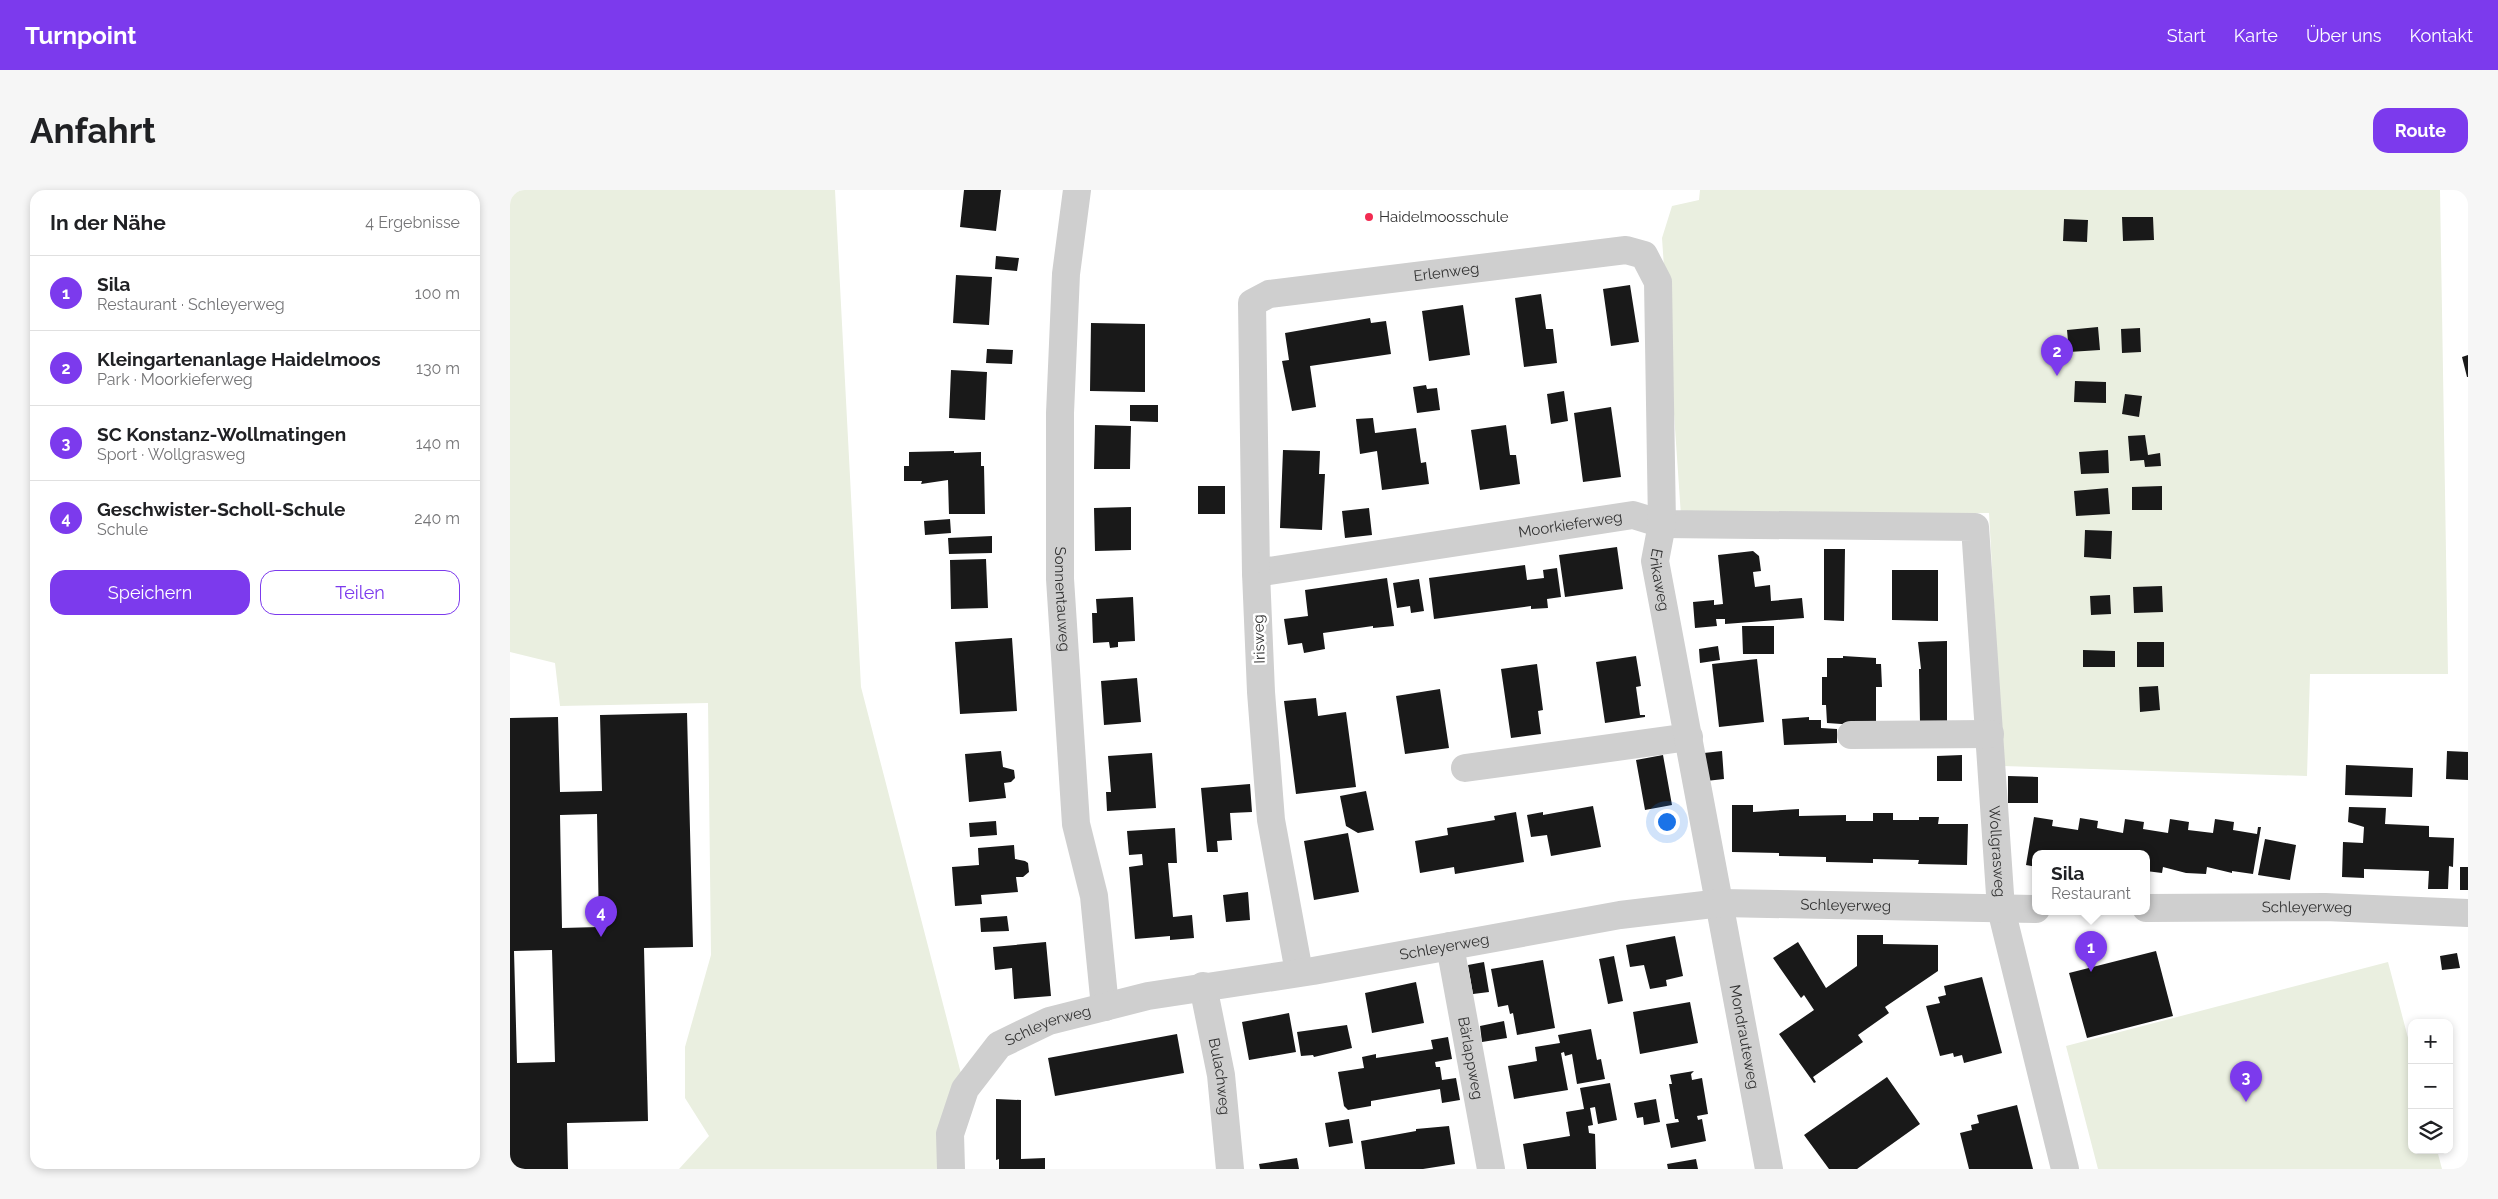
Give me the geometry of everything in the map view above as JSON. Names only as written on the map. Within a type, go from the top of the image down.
[{"type":"street","name":"Sonnentauweg","points":[[1077,190],[1066,274],[1060,413],[1060,579],[1076,824],[1094,896],[1105,1007]]},
{"type":"street","name":"Erlenweg","points":[[1252,303],[1269,294],[1626,250],[1644,255]]},
{"type":"street","name":"Erikaweg","points":[[1644,255],[1658,282],[1662,524],[1656,561],[1721,903]]},
{"type":"street","name":"Irisweg","points":[[1252,303],[1256,573],[1261,692],[1271,820],[1299,972]]},
{"type":"street","name":"Moorkieferweg","points":[[1256,573],[1633,515],[1662,524],[1975,527]]},
{"type":"street","name":"Wollgrasweg","points":[[1975,527],[2001,909],[2065,1169]]},
{"type":"street","points":[[1851,735],[1990,734]]},
{"type":"street","points":[[1465,768],[1689,737]]},
{"type":"street","name":"Schleyerweg","points":[[951,1169],[950,1134],[965,1089],[999,1045],[1049,1021],[1148,996],[1299,972],[1620,915],[1721,903],[2032,909]]},
{"type":"street","name":"Mondrauteweg","points":[[1721,903],[1769,1169]]},
{"type":"street","name":"Schleyerweg","points":[[2150,908],[2325,907],[2468,913]]},
{"type":"street","name":"Bärlappweg","points":[[1450,946],[1491,1169]]},
{"type":"street","name":"Bulachweg","points":[[1203,986],[1221,1075],[1230,1169]]},
{"type":"shaded area","points":[[510,190],[835,190],[861,687],[965,1089],[951,1169],[679,1169],[709,1136],[685,1098],[685,1047],[711,955],[708,703],[560,706],[555,663],[510,652]]},
{"type":"shaded area","points":[[1700,190],[2440,190],[2448,674],[2310,674],[2307,776],[2003,766],[1989,513],[1681,516],[1662,238],[1672,206],[1699,200]]},
{"type":"shaded area","points":[[2388,962],[2408,1038],[2408,1154],[2438,1154],[2442,1169],[2098,1169],[2066,1046]]},
{"type":"building","points":[[964,190],[1001,190],[996,231],[960,227]]},
{"type":"building","points":[[2122,217],[2153,217],[2154,240],[2123,241]]},
{"type":"building","points":[[2064,219],[2088,220],[2087,242],[2063,241]]},
{"type":"building","points":[[996,256],[1019,258],[1017,271],[995,269]]},
{"type":"building","points":[[956,275],[992,277],[989,325],[953,323]]},
{"type":"building","points":[[1630,285],[1639,342],[1611,346],[1603,289]]},
{"type":"building","points":[[1541,294],[1546,329],[1553,329],[1557,363],[1524,367],[1515,298]]},
{"type":"building","points":[[1463,305],[1470,355],[1429,361],[1422,311]]},
{"type":"building","points":[[1370,318],[1371,323],[1386,321],[1391,354],[1310,366],[1316,407],[1292,411],[1282,361],[1289,360],[1285,333]]},
{"type":"building","points":[[1091,323],[1145,324],[1145,392],[1090,391]]},
{"type":"building","points":[[2098,327],[2100,350],[2069,352],[2067,330]]},
{"type":"building","points":[[2140,328],[2141,352],[2122,353],[2121,329]]},
{"type":"building","points":[[987,349],[1013,350],[1012,364],[986,363]]},
{"type":"building","points":[[2468,355],[2468,377],[2467,377],[2462,357]]},
{"type":"building","points":[[951,370],[987,372],[985,420],[949,418]]},
{"type":"building","points":[[2075,381],[2106,382],[2106,403],[2074,402]]},
{"type":"building","points":[[1426,385],[1427,389],[1437,388],[1440,410],[1417,413],[1413,387]]},
{"type":"building","points":[[1564,391],[1568,421],[1551,424],[1547,394]]},
{"type":"building","points":[[2125,394],[2142,396],[2139,417],[2122,414]]},
{"type":"building","points":[[1130,405],[1158,405],[1158,422],[1130,421]]},
{"type":"building","points":[[1611,407],[1621,477],[1583,482],[1574,413]]},
{"type":"building","points":[[1373,418],[1375,433],[1416,428],[1421,463],[1426,462],[1429,484],[1382,490],[1377,451],[1360,454],[1356,419]]},
{"type":"building","points":[[1095,425],[1131,426],[1130,469],[1094,469]]},
{"type":"building","points":[[1506,425],[1510,455],[1516,455],[1520,484],[1480,490],[1471,430]]},
{"type":"building","points":[[2145,435],[2148,455],[2160,453],[2161,466],[2145,467],[2144,460],[2130,461],[2128,436]]},
{"type":"building","points":[[1283,450],[1320,451],[1319,474],[1325,474],[1322,530],[1280,528]]},
{"type":"building","points":[[2108,450],[2109,473],[2081,474],[2079,452]]},
{"type":"building","points":[[954,451],[954,453],[981,452],[981,466],[984,466],[985,514],[949,514],[948,480],[921,484],[922,481],[904,481],[904,466],[909,466],[909,452]]},
{"type":"building","points":[[1198,486],[1225,486],[1225,514],[1198,514]]},
{"type":"building","points":[[2162,486],[2162,510],[2132,510],[2132,487]]},
{"type":"building","points":[[2108,488],[2110,514],[2076,516],[2074,491]]},
{"type":"building","points":[[1131,507],[1131,550],[1095,551],[1094,508]]},
{"type":"building","points":[[1369,508],[1372,535],[1345,538],[1342,511]]},
{"type":"building","points":[[950,519],[951,533],[925,535],[924,521]]},
{"type":"building","points":[[2085,530],[2112,531],[2111,559],[2084,557]]},
{"type":"building","points":[[992,536],[992,553],[949,554],[948,538]]},
{"type":"building","points":[[1617,547],[1623,589],[1565,597],[1559,555]]},
{"type":"building","points":[[1824,549],[1845,549],[1844,621],[1824,620]]},
{"type":"building","points":[[1753,551],[1759,556],[1761,571],[1753,572],[1755,587],[1770,585],[1771,601],[1802,598],[1804,618],[1725,624],[1725,619],[1716,619],[1717,626],[1695,628],[1693,602],[1714,600],[1714,605],[1723,604],[1718,555]]},
{"type":"building","points":[[986,559],[988,608],[951,609],[950,560]]},
{"type":"building","points":[[1525,565],[1527,580],[1544,578],[1543,570],[1557,568],[1561,597],[1547,599],[1548,608],[1531,609],[1531,606],[1434,619],[1429,578]]},
{"type":"building","points":[[1892,570],[1938,570],[1938,621],[1892,620]]},
{"type":"building","points":[[1387,578],[1394,626],[1373,628],[1373,626],[1323,633],[1325,649],[1304,653],[1302,643],[1288,645],[1284,619],[1308,616],[1305,590]]},
{"type":"building","points":[[1419,579],[1424,611],[1411,613],[1410,606],[1397,608],[1393,583]]},
{"type":"building","points":[[2162,586],[2163,612],[2134,613],[2133,587]]},
{"type":"building","points":[[2110,595],[2111,614],[2091,615],[2090,596]]},
{"type":"building","points":[[1133,597],[1135,641],[1118,642],[1118,647],[1110,648],[1109,642],[1093,643],[1092,613],[1097,613],[1096,599]]},
{"type":"building","points":[[1742,626],[1774,626],[1774,654],[1743,654]]},
{"type":"building","points":[[1012,638],[1017,711],[960,714],[955,642]]},
{"type":"building","points":[[1947,641],[1947,722],[1920,723],[1919,669],[1921,669],[1918,642]]},
{"type":"building","points":[[2137,642],[2164,642],[2164,667],[2137,667]]},
{"type":"building","points":[[1718,646],[1720,660],[1700,663],[1699,649]]},
{"type":"building","points":[[2083,650],[2115,651],[2115,667],[2083,667]]},
{"type":"building","points":[[1636,656],[1641,686],[1636,687],[1640,715],[1645,715],[1645,717],[1605,723],[1596,662]]},
{"type":"building","points":[[1843,656],[1876,658],[1876,664],[1881,664],[1882,687],[1876,687],[1876,724],[1827,723],[1826,705],[1822,705],[1822,677],[1827,677],[1827,658],[1843,658]]},
{"type":"building","points":[[1757,659],[1764,722],[1719,727],[1712,664]]},
{"type":"building","points":[[1537,664],[1543,710],[1538,711],[1541,734],[1511,738],[1501,669]]},
{"type":"building","points":[[1137,678],[1141,722],[1104,725],[1101,681]]},
{"type":"building","points":[[2158,686],[2160,710],[2140,712],[2139,687]]},
{"type":"building","points":[[1440,689],[1449,748],[1405,754],[1396,696]]},
{"type":"building","points":[[1316,698],[1318,716],[1346,712],[1356,787],[1296,794],[1284,701]]},
{"type":"building","points":[[687,713],[693,947],[644,948],[648,1121],[567,1123],[568,1169],[510,1169],[510,718],[558,717],[560,792],[602,791],[600,715]],"holes":[[[597,814],[599,927],[562,928],[560,815]],[[552,950],[555,1062],[517,1063],[514,951]]]},
{"type":"building","points":[[1809,717],[1809,720],[1821,720],[1821,728],[1837,729],[1837,743],[1784,745],[1782,719]]},
{"type":"building","points":[[1001,751],[1003,767],[1014,770],[1015,778],[1011,782],[1004,783],[1006,798],[969,802],[965,754]]},
{"type":"building","points":[[1722,751],[1724,779],[1706,781],[1704,753]]},
{"type":"building","points":[[2447,751],[2468,752],[2468,780],[2446,779]]},
{"type":"building","points":[[1152,753],[1156,808],[1107,811],[1106,792],[1111,792],[1108,756]]},
{"type":"building","points":[[1663,755],[1672,805],[1645,810],[1636,760]]},
{"type":"building","points":[[1962,755],[1962,781],[1937,781],[1937,756]]},
{"type":"building","points":[[2346,765],[2413,768],[2412,797],[2345,795]]},
{"type":"building","points":[[2008,776],[2038,777],[2038,803],[2008,803]]},
{"type":"building","points":[[1250,784],[1252,812],[1230,813],[1232,840],[1217,841],[1218,852],[1207,852],[1201,788]]},
{"type":"building","points":[[1366,791],[1374,830],[1358,833],[1346,826],[1340,796]]},
{"type":"building","points":[[1732,805],[1753,805],[1753,812],[1799,809],[1799,816],[1846,815],[1846,821],[1873,821],[1873,813],[1893,813],[1893,820],[1919,820],[1919,817],[1939,817],[1938,824],[1968,824],[1967,865],[1918,864],[1919,860],[1873,859],[1873,863],[1826,862],[1826,857],[1732,852]]},
{"type":"building","points":[[1593,806],[1601,847],[1551,856],[1547,835],[1531,837],[1527,815],[1543,812],[1543,815]]},
{"type":"building","points":[[2349,807],[2386,808],[2385,824],[2429,826],[2429,837],[2454,838],[2453,867],[2449,866],[2448,889],[2428,889],[2429,871],[2364,869],[2364,878],[2342,877],[2343,842],[2363,843],[2364,827],[2348,822]]},
{"type":"building","points":[[1516,812],[1524,862],[1455,874],[1454,867],[1420,873],[1415,841],[1448,835],[1447,828],[1495,820],[1494,816]]},
{"type":"building","points":[[2034,817],[2053,820],[2052,826],[2078,830],[2080,818],[2098,821],[2097,828],[2123,833],[2125,819],[2144,822],[2143,829],[2168,833],[2170,819],[2189,822],[2188,830],[2213,833],[2215,819],[2234,822],[2233,830],[2257,834],[2258,827],[2261,827],[2253,874],[2232,871],[2232,873],[2207,867],[2206,874],[2186,873],[2163,867],[2162,873],[2150,872],[2150,850],[2032,850],[2032,866],[2026,865]]},
{"type":"building","points":[[996,821],[997,835],[970,837],[969,823]]},
{"type":"building","points":[[1175,828],[1177,863],[1168,863],[1173,917],[1192,915],[1194,938],[1170,940],[1170,936],[1135,939],[1129,867],[1143,865],[1142,854],[1129,855],[1127,831]]},
{"type":"building","points":[[1348,833],[1359,892],[1314,900],[1304,841]]},
{"type":"building","points":[[2265,839],[2296,845],[2290,880],[2258,875]]},
{"type":"building","points":[[1014,845],[1015,859],[1028,863],[1029,872],[1023,877],[1016,877],[1018,892],[981,895],[982,904],[955,906],[952,867],[979,865],[978,848]]},
{"type":"building","points":[[2460,867],[2468,867],[2468,890],[2460,890]]},
{"type":"building","points":[[1248,892],[1250,920],[1226,922],[1223,895]]},
{"type":"building","points":[[1007,916],[1009,931],[981,932],[980,918]]},
{"type":"building","points":[[1857,935],[1883,935],[1883,944],[1938,945],[1938,971],[1885,1007],[1889,1013],[1858,1035],[1863,1042],[1813,1077],[1816,1082],[1814,1083],[1779,1034],[1814,1010],[1804,995],[1801,998],[1773,958],[1798,942],[1826,988],[1857,966]]},
{"type":"building","points":[[1675,936],[1683,976],[1666,980],[1667,986],[1650,989],[1644,965],[1630,967],[1626,945]]},
{"type":"building","points":[[1046,942],[1051,996],[1014,999],[1012,968],[995,970],[993,947]]},
{"type":"building","points":[[2156,951],[2173,1016],[2087,1038],[2069,973]]},
{"type":"building","points":[[2457,953],[2460,968],[2442,970],[2440,956]]},
{"type":"building","points":[[1614,956],[1623,1001],[1608,1004],[1599,959]]},
{"type":"building","points":[[1543,960],[1555,1028],[1517,1035],[1513,1013],[1510,1014],[1508,1005],[1498,1007],[1491,969]]},
{"type":"building","points":[[1484,962],[1489,992],[1473,994],[1468,965]]},
{"type":"building","points":[[1982,977],[2002,1053],[1964,1063],[1962,1055],[1954,1057],[1953,1053],[1940,1056],[1926,1006],[1940,1003],[1938,997],[1946,995],[1944,986]]},
{"type":"building","points":[[1416,982],[1424,1023],[1372,1033],[1365,993]]},
{"type":"building","points":[[1690,1002],[1698,1043],[1640,1054],[1633,1012]]},
{"type":"building","points":[[1289,1013],[1296,1052],[1249,1060],[1242,1022]]},
{"type":"building","points":[[1504,1021],[1507,1038],[1482,1042],[1480,1026]]},
{"type":"building","points":[[1347,1025],[1352,1048],[1314,1057],[1313,1055],[1301,1056],[1297,1032]]},
{"type":"building","points":[[1591,1029],[1597,1060],[1601,1059],[1605,1079],[1577,1084],[1572,1054],[1565,1056],[1564,1052],[1561,1053],[1568,1090],[1514,1099],[1508,1066],[1537,1061],[1535,1047],[1560,1043],[1558,1035]]},
{"type":"building","points":[[1177,1034],[1184,1073],[1055,1096],[1048,1058]]},
{"type":"building","points":[[1448,1037],[1452,1059],[1435,1062],[1436,1067],[1440,1067],[1442,1080],[1456,1078],[1460,1100],[1442,1103],[1440,1089],[1371,1101],[1371,1106],[1348,1110],[1344,1106],[1338,1072],[1364,1068],[1362,1057],[1376,1054],[1376,1058],[1433,1049],[1431,1040]]},
{"type":"building","points":[[1694,1071],[1691,1074],[1692,1080],[1702,1078],[1708,1114],[1697,1116],[1698,1120],[1702,1119],[1706,1141],[1671,1148],[1666,1124],[1679,1122],[1678,1119],[1675,1119],[1669,1084],[1672,1084],[1670,1075]]},
{"type":"building","points":[[1887,1077],[1920,1124],[1857,1169],[1829,1169],[1804,1135]]},
{"type":"building","points":[[1610,1083],[1617,1120],[1598,1124],[1595,1107],[1590,1108],[1593,1125],[1588,1126],[1589,1133],[1595,1134],[1596,1169],[1527,1169],[1523,1144],[1570,1136],[1566,1112],[1584,1109],[1580,1088]]},
{"type":"building","points":[[996,1099],[1021,1100],[1021,1159],[1045,1158],[1045,1169],[999,1169],[999,1159],[996,1160]]},
{"type":"building","points":[[1656,1099],[1660,1122],[1644,1125],[1643,1117],[1637,1118],[1634,1103]]},
{"type":"building","points":[[2017,1105],[2033,1169],[1969,1169],[1960,1133],[1972,1130],[1971,1125],[1979,1123],[1977,1115]]},
{"type":"building","points":[[1349,1119],[1353,1143],[1329,1147],[1325,1123]]},
{"type":"building","points":[[1449,1126],[1455,1164],[1423,1169],[1365,1169],[1361,1141],[1416,1131],[1416,1129]]},
{"type":"building","points":[[1297,1158],[1299,1169],[1260,1169],[1259,1164]]},
{"type":"building","points":[[1696,1159],[1698,1169],[1668,1169],[1667,1164]]},
{"type":"place","name":"Haidelmoosschule","points":[[1369,217]]},
{"type":"place","name":"Kleingartenanlage Haidelmoos","points":[[2057,376]]},
{"type":"place","name":"Geschwister-Scholl-Schule","points":[[601,937]]},
{"type":"place","name":"Sila","points":[[2091,972]]},
{"type":"place","name":"SC Konstanz-Wollmatingen","points":[[2246,1102]]}]
